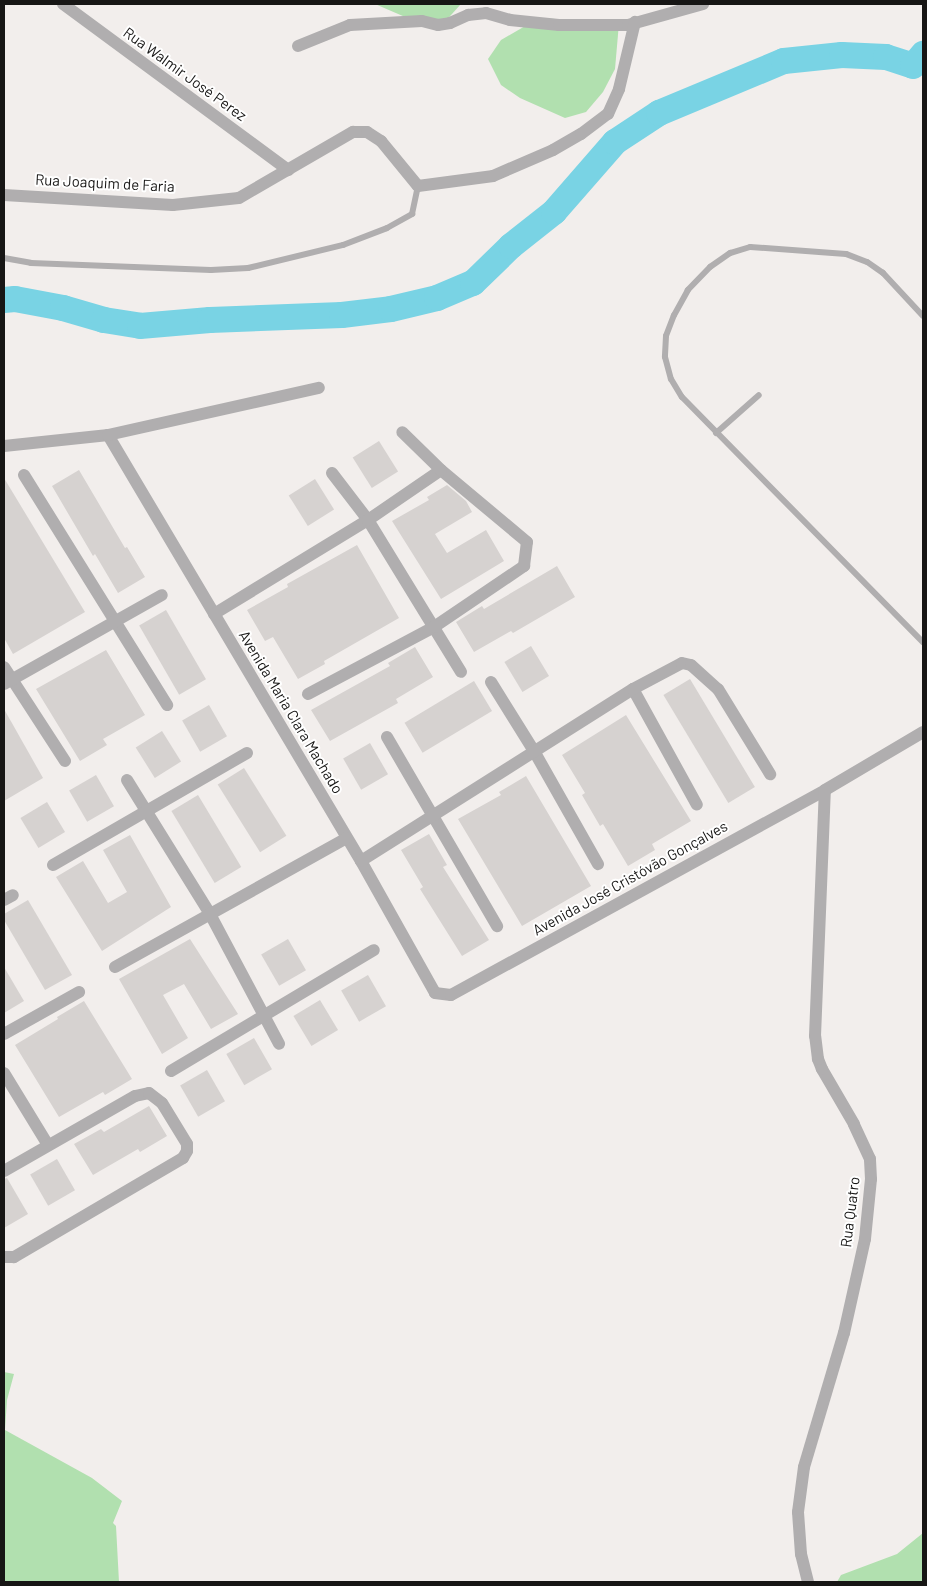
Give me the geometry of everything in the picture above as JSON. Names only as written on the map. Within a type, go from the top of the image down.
[{"type":"street","name":"Rua Walmir José Perez","points":[[63,4],[288,170]]},
{"type":"street","points":[[298,46],[350,25],[422,20],[438,25],[450,23],[468,15],[486,13],[510,20],[558,25],[628,24],[703,4]]},
{"type":"street","points":[[418,186],[493,176],[552,150],[581,134],[608,114],[619,89],[635,22]]},
{"type":"street","name":"Rua Joaquim de Faria","points":[[4,195],[173,205],[239,198],[338,139],[354,132],[367,132],[381,142],[397,158],[418,186]]},
{"type":"street","points":[[4,446],[108,435],[319,388]]},
{"type":"street","points":[[308,694],[434,626],[524,566],[527,542],[441,470],[402,432]]},
{"type":"street","name":"Avenida Maria Clara Machado","points":[[108,435],[361,861],[435,993],[451,995]]},
{"type":"street","points":[[214,614],[368,520],[441,470]]},
{"type":"street","points":[[332,473],[368,520],[461,672]]},
{"type":"street","points":[[24,475],[113,621],[167,704]]},
{"type":"street","points":[[7,681],[162,595]]},
{"type":"street","points":[[361,861],[432,814],[534,751],[633,690],[682,663],[691,664],[718,689],[770,774]]},
{"type":"street","points":[[4,667],[7,681],[65,762]]},
{"type":"street","points":[[491,682],[534,751],[598,864]]},
{"type":"street","points":[[633,690],[698,805]]},
{"type":"street","name":"Avenida José Cristóvão Gonçalves","points":[[451,995],[825,790],[923,732]]},
{"type":"street","points":[[387,737],[497,926]]},
{"type":"street","points":[[53,865],[145,810],[247,753]]},
{"type":"street","points":[[127,780],[210,914],[279,1044]]},
{"type":"street","name":"Rua Quatro","points":[[808,1582],[800,1554],[798,1512],[804,1467],[844,1333],[864,1239],[871,1179],[870,1159],[854,1124],[822,1069],[818,1059],[815,1036],[825,790]]},
{"type":"street","points":[[115,967],[347,838]]},
{"type":"street","points":[[172,1071],[374,950]]},
{"type":"street","points":[[4,1034],[79,992]]},
{"type":"street","points":[[4,1073],[48,1146]]},
{"type":"street","points":[[4,1171],[135,1096],[149,1093],[162,1103],[186,1144],[187,1151],[183,1158],[14,1257],[4,1257]]},
{"type":"lane","points":[[4,258],[31,263],[211,270],[248,268],[343,245],[387,228],[412,214],[418,186]]},
{"type":"lane","points":[[923,316],[883,273],[868,262],[846,254],[750,247],[730,253],[710,267],[688,290],[674,315],[666,336],[665,357],[670,379],[682,397],[923,642]]},
{"type":"lane","points":[[716,433],[759,395]]},
{"type":"green space","points":[[375,4],[461,4],[442,25],[419,23]]},
{"type":"green space","points":[[539,18],[619,23],[615,69],[603,92],[586,112],[565,118],[520,98],[501,85],[488,59],[501,40]]},
{"type":"green space","points":[[4,1372],[14,1374],[7,1400],[5,1430],[92,1478],[122,1501],[113,1523],[116,1526],[119,1582],[4,1582]]},
{"type":"green space","points":[[923,1533],[923,1582],[837,1582],[841,1575],[897,1554]]},
{"type":"building","points":[[379,441],[398,472],[372,488],[353,457]]},
{"type":"building","points":[[79,470],[125,548],[127,547],[145,577],[118,593],[95,554],[93,556],[52,486]]},
{"type":"building","points":[[4,478],[85,612],[13,654],[4,638]]},
{"type":"building","points":[[315,479],[334,510],[308,526],[289,495]]},
{"type":"building","points":[[447,485],[466,501],[472,512],[435,534],[447,553],[486,530],[504,561],[441,599],[392,521],[429,500],[427,497]]},
{"type":"building","points":[[357,545],[399,618],[324,661],[325,664],[298,679],[273,637],[265,641],[247,610],[288,587],[287,584]]},
{"type":"building","points":[[557,566],[575,597],[513,633],[511,631],[474,652],[456,622],[482,606],[484,609]]},
{"type":"building","points":[[166,610],[206,679],[179,695],[139,626]]},
{"type":"building","points":[[531,646],[549,676],[522,692],[504,662]]},
{"type":"building","points":[[415,647],[433,677],[396,699],[398,703],[330,741],[311,710],[390,666],[388,663]]},
{"type":"building","points":[[106,650],[145,715],[103,739],[107,745],[80,761],[36,689]]},
{"type":"building","points":[[690,679],[755,787],[728,803],[663,695]]},
{"type":"building","points":[[474,681],[492,711],[423,753],[405,723]]},
{"type":"building","points":[[209,705],[227,736],[200,752],[182,720]]},
{"type":"building","points":[[4,709],[43,778],[4,801]]},
{"type":"building","points":[[626,715],[691,821],[652,844],[655,850],[628,866],[603,824],[600,826],[582,795],[585,793],[562,755]]},
{"type":"building","points":[[162,731],[181,762],[155,778],[136,747]]},
{"type":"building","points":[[370,743],[388,774],[361,790],[343,758]]},
{"type":"building","points":[[244,768],[286,836],[260,852],[218,784]]},
{"type":"building","points":[[96,775],[114,806],[87,822],[69,790]]},
{"type":"building","points":[[526,776],[591,886],[522,926],[458,819],[501,795],[499,792]]},
{"type":"building","points":[[198,795],[241,867],[215,883],[171,811]]},
{"type":"building","points":[[47,802],[65,832],[38,848],[20,818]]},
{"type":"building","points":[[429,834],[447,865],[443,867],[489,940],[462,956],[420,889],[423,887],[401,850]]},
{"type":"building","points":[[130,835],[171,907],[102,951],[56,877],[83,861],[108,903],[127,892],[103,850]]},
{"type":"building","points":[[28,900],[72,975],[45,990],[4,920],[4,914]]},
{"type":"building","points":[[190,939],[238,1014],[211,1029],[184,984],[163,995],[188,1038],[162,1054],[119,979]]},
{"type":"building","points":[[288,939],[306,970],[279,986],[261,954]]},
{"type":"building","points":[[4,967],[24,1001],[4,1013]]},
{"type":"building","points":[[368,975],[386,1006],[359,1022],[341,990]]},
{"type":"building","points":[[320,1000],[338,1030],[311,1046],[293,1016]]},
{"type":"building","points":[[84,1001],[132,1079],[105,1095],[103,1092],[59,1117],[15,1045]]},
{"type":"building","points":[[254,1038],[272,1069],[244,1085],[226,1054]]},
{"type":"building","points":[[207,1070],[225,1101],[198,1117],[180,1086]]},
{"type":"building","points":[[149,1106],[167,1136],[140,1152],[138,1149],[93,1175],[74,1144],[101,1129],[104,1132]]},
{"type":"building","points":[[57,1159],[75,1190],[48,1206],[30,1174]]},
{"type":"building","points":[[7,1178],[28,1214],[4,1228],[4,1179]]},
{"type":"waterway","points":[[4,300],[15,299],[63,308],[104,320],[140,326],[210,320],[342,315],[391,309],[437,298],[473,283],[511,246],[554,212],[615,142],[659,113],[784,61],[842,55],[886,57],[913,66],[923,54]]}]
